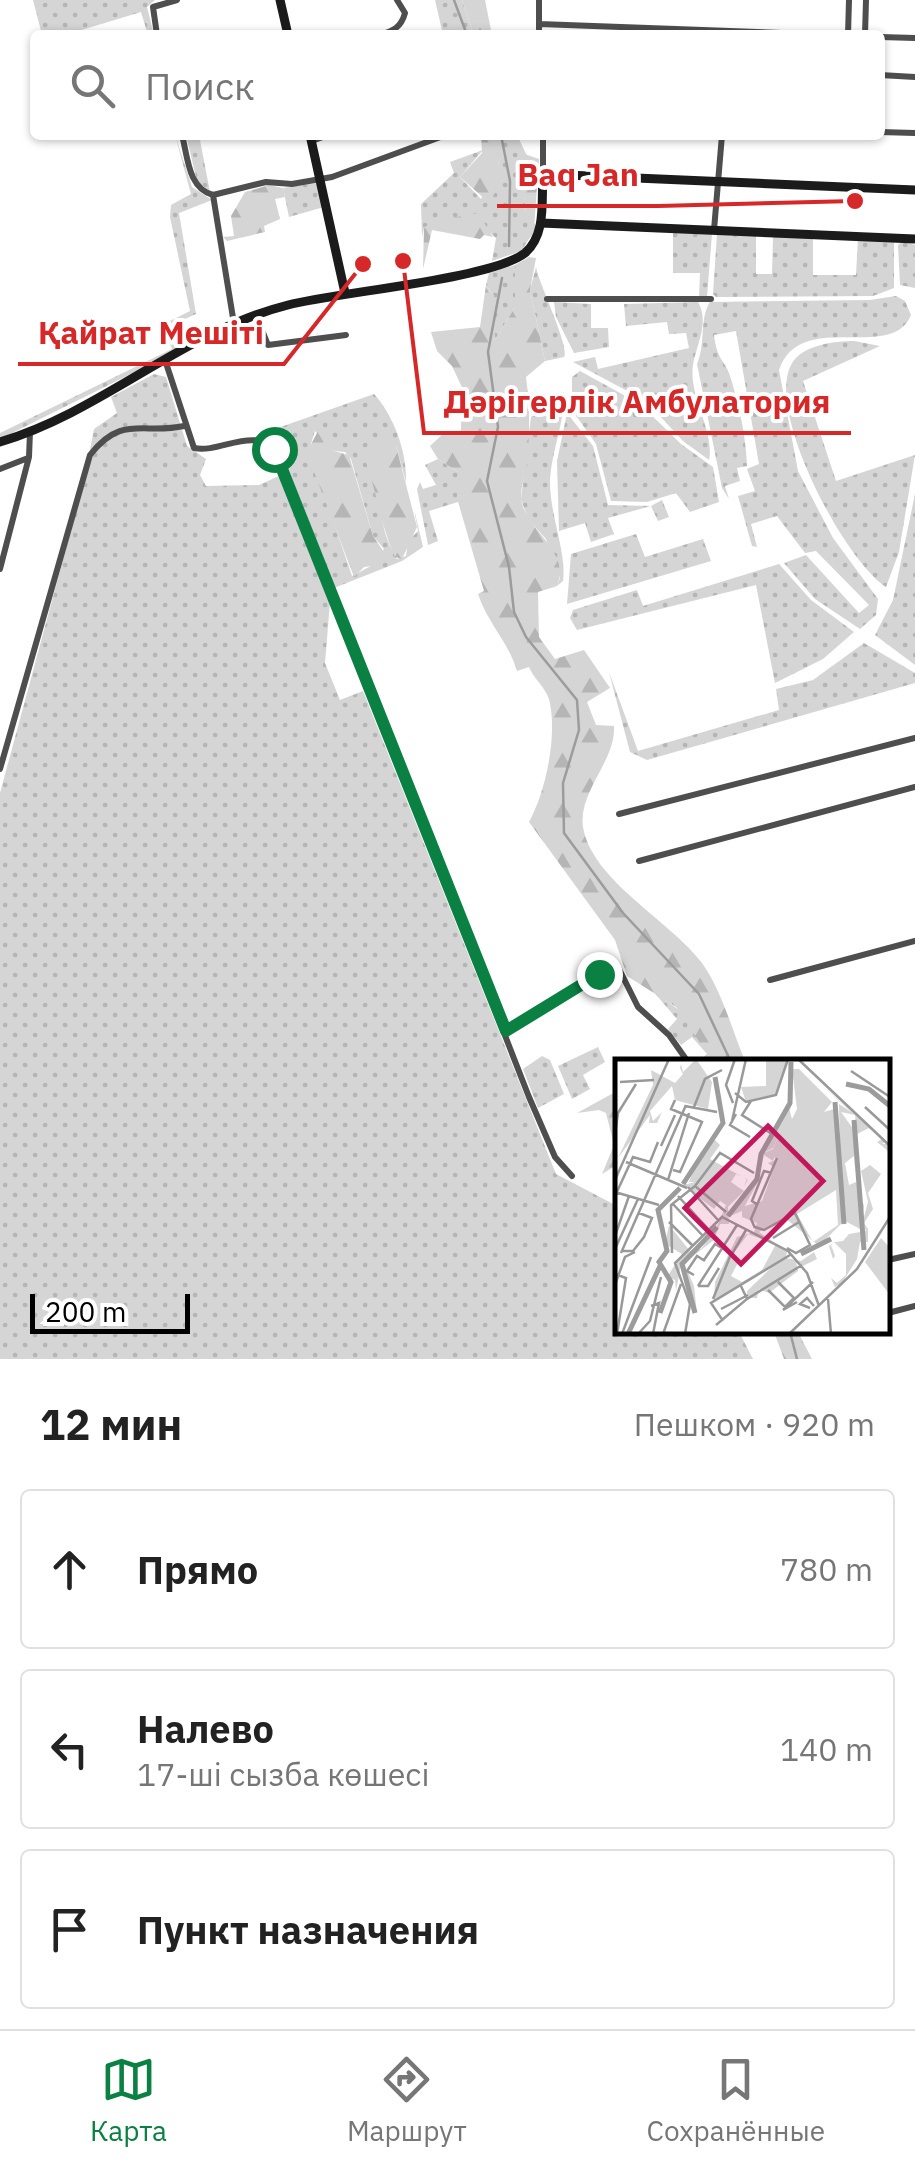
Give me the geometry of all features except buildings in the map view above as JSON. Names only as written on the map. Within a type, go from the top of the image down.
[{"type":"street","points":[[156,30],[153,7],[178,0]]},
{"type":"street","points":[[280,0],[287,30]]},
{"type":"street","points":[[395,30],[405,13],[397,0]]},
{"type":"street","points":[[539,0],[539,30]]},
{"type":"street","points":[[848,30],[850,0]]},
{"type":"street","points":[[865,30],[866,0]]},
{"type":"street","points":[[539,24],[666,30]]},
{"type":"street","points":[[885,36],[915,38]]},
{"type":"street","points":[[885,76],[915,77]]},
{"type":"street","points":[[885,132],[915,134]]},
{"type":"street","points":[[183,140],[193,180],[213,196],[234,324]]},
{"type":"street","points":[[311,140],[345,292]]},
{"type":"street","points":[[213,196],[266,182],[292,184],[321,179],[432,140]]},
{"type":"street","points":[[540,243],[544,140]]},
{"type":"street","points":[[714,230],[722,140]]},
{"type":"street","points":[[543,174],[915,190]]},
{"type":"street","points":[[540,225],[915,239]]},
{"type":"street","points":[[0,442],[30,432],[256,315],[345,292],[510,261],[528,250],[540,225]]},
{"type":"street","points":[[547,299],[710,299]]},
{"type":"street","points":[[256,315],[268,345],[346,334]]},
{"type":"street","points":[[164,360],[184,426],[196,449],[256,440],[270,446],[279,456],[552,1151],[572,1176]]},
{"type":"street","points":[[0,769],[90,455],[104,438],[124,428],[184,426]]},
{"type":"street","points":[[0,569],[30,457],[30,432]]},
{"type":"street","points":[[0,469],[30,457]]},
{"type":"street","points":[[619,814],[915,738]]},
{"type":"street","points":[[638,861],[915,787]]},
{"type":"street","points":[[770,980],[915,941]]},
{"type":"street","points":[[506,1031],[617,966],[638,1007],[669,1036],[686,1059]]},
{"type":"street","points":[[890,1260],[915,1254]]},
{"type":"street","points":[[890,1312],[915,1306]]},
{"type":"green space","points":[[33,0],[155,0],[147,7],[153,30],[146,30],[141,12],[82,30],[41,30]]},
{"type":"green space","points":[[435,0],[462,0],[472,30],[442,30]]},
{"type":"green space","points":[[462,0],[485,0],[491,30],[472,30]]},
{"type":"green space","points":[[176,140],[192,187],[212,200],[179,213],[196,314],[167,327],[177,351],[0,439],[0,433],[172,349],[162,325],[190,311],[170,217],[171,205],[191,194]]},
{"type":"green space","points":[[187,140],[200,140],[210,192],[197,181]]},
{"type":"green space","points":[[481,140],[494,140],[499,180],[487,201],[460,177],[482,153]]},
{"type":"green space","points":[[494,140],[519,140],[528,158],[520,153],[526,213],[537,227],[521,251],[492,261],[496,238],[473,217],[453,218],[424,228],[422,237],[421,204],[454,173],[450,162],[483,150],[460,177],[481,199],[499,165]]},
{"type":"green space","points":[[519,152],[539,159],[534,229],[526,213]]},
{"type":"green space","points":[[318,183],[324,207],[289,217],[283,188]]},
{"type":"green space","points":[[269,185],[283,188],[285,197],[275,199],[280,219],[264,226],[265,232],[227,241],[223,237],[234,236],[231,216],[245,192]]},
{"type":"green space","points":[[478,213],[493,237],[484,235],[480,239],[432,230],[423,269],[424,228],[431,222]]},
{"type":"green space","points":[[673,230],[712,234],[707,297],[699,297],[700,273],[673,273]]},
{"type":"green space","points":[[717,234],[756,235],[756,274],[772,274],[773,236],[813,237],[813,275],[856,275],[858,238],[894,242],[894,288],[873,296],[716,297],[713,294]]},
{"type":"green space","points":[[903,241],[915,245],[915,288],[900,285],[898,245]]},
{"type":"green space","points":[[529,257],[536,258],[530,290],[545,361],[526,377],[529,442],[521,498],[526,513],[554,552],[560,574],[557,586],[538,592],[539,637],[555,659],[584,650],[610,688],[587,702],[596,725],[614,726],[609,751],[586,801],[583,827],[589,847],[616,883],[702,963],[721,998],[744,1059],[711,1059],[676,1007],[627,976],[615,940],[529,822],[549,762],[549,699],[529,667],[517,671],[482,605],[478,594],[484,591],[457,498],[458,472],[438,459],[430,446],[445,432],[461,432],[461,422],[475,415],[452,366],[437,351],[431,332],[480,327],[486,285],[494,296],[495,340],[515,307],[515,265]]},
{"type":"green space","points":[[515,265],[515,307],[494,342],[494,296],[486,285],[489,273]]},
{"type":"green space","points":[[536,267],[565,351],[564,357],[545,361],[530,290]]},
{"type":"green space","points":[[896,296],[905,301],[911,315],[901,329],[885,335],[806,342],[790,352],[779,370],[798,471],[833,538],[878,599],[876,615],[860,629],[815,599],[784,563],[806,555],[859,613],[869,605],[816,551],[805,553],[777,516],[751,524],[757,547],[752,546],[738,496],[755,491],[747,469],[759,464],[736,331],[714,335],[734,390],[746,455],[747,466],[737,468],[740,481],[725,486],[729,499],[722,488],[697,364],[710,302],[870,300]]},
{"type":"green space","points":[[554,302],[591,304],[591,328],[608,328],[609,347],[574,353],[556,317]]},
{"type":"green space","points":[[698,302],[703,318],[692,377],[708,438],[709,460],[683,441],[646,401],[573,362],[595,357],[598,369],[689,348],[686,333],[669,334],[667,322],[626,326],[624,304]]},
{"type":"green space","points":[[854,341],[880,346],[803,381],[836,481],[915,455],[899,552],[886,587],[850,548],[831,517],[813,484],[789,416],[786,387],[796,358],[819,346]]},
{"type":"green space","points":[[580,371],[640,404],[681,444],[713,467],[719,502],[690,512],[676,493],[647,502],[611,501],[596,444],[572,410],[572,377]]},
{"type":"green space","points":[[154,374],[166,377],[187,446],[206,459],[200,475],[206,486],[259,485],[281,475],[330,602],[325,663],[340,700],[363,691],[556,1174],[615,1205],[615,1334],[740,1334],[753,1359],[0,1359],[0,793],[83,486],[94,429],[117,413],[111,397]]},
{"type":"green space","points":[[564,392],[550,479],[564,570],[563,581],[557,586],[560,578],[546,539],[528,519],[521,499],[531,417]]},
{"type":"green space","points":[[374,394],[393,424],[406,471],[406,482],[396,446],[382,503],[384,530],[397,559],[406,556],[408,541],[418,531],[414,509],[423,547],[402,561],[334,588],[283,458],[273,442],[258,435]],"holes":[[[315,431],[334,451],[345,452],[351,459],[373,536],[384,549],[371,566],[352,576],[309,450]]]},
{"type":"green space","points":[[567,413],[593,446],[608,505],[651,506],[608,518],[614,534],[591,542],[585,523],[559,531],[557,461]]},
{"type":"green space","points":[[318,431],[334,451],[349,455],[373,536],[388,558],[382,565],[364,567],[354,577],[310,461],[308,450]]},
{"type":"green space","points":[[387,440],[396,446],[417,527],[402,559],[395,557],[391,547],[366,462],[375,447]]},
{"type":"green space","points":[[438,459],[458,472],[458,502],[429,511],[438,541],[428,545],[417,489],[420,482],[423,489],[436,485],[425,465]]},
{"type":"green space","points":[[915,494],[915,665],[875,635],[893,600]]},
{"type":"green space","points":[[662,500],[669,517],[658,521],[651,506]]},
{"type":"green space","points":[[636,534],[645,557],[703,539],[711,561],[567,604],[571,554]]},
{"type":"green space","points":[[779,564],[811,600],[854,632],[823,659],[775,683],[756,585],[577,630],[570,618],[573,610],[637,590],[643,606]]},
{"type":"green space","points":[[864,643],[915,673],[915,683],[647,760],[630,752],[609,672],[638,751],[779,710],[776,689],[813,680]]},
{"type":"green space","points":[[652,990],[684,1014],[711,1059],[701,1059],[707,1054],[692,1037],[681,1045],[668,1029],[677,1019]]},
{"type":"green space","points":[[598,1047],[605,1062],[583,1075],[590,1089],[572,1099],[558,1066]]},
{"type":"green space","points":[[542,1056],[550,1060],[564,1094],[538,1108],[523,1069]]},
{"type":"green space","points":[[615,1092],[615,1166],[602,1174],[614,1145],[606,1113],[577,1113]]},
{"type":"green space","points":[[775,1334],[799,1334],[812,1359],[784,1359]]},
{"type":"waterway","points":[[454,0],[465,30]]},
{"type":"waterway","points":[[502,140],[510,181],[509,246]]},
{"type":"waterway","points":[[502,278],[488,352],[498,427],[487,481],[509,567],[514,612],[526,637],[577,700],[579,730],[563,783],[564,833],[623,913],[699,994],[730,1059]]},
{"type":"waterway","points":[[791,1334],[797,1359]]},
{"type":"place","name":"Baq Jan","points":[[855,201]]},
{"type":"place","name":"Дәрігерлік Амбулатория","points":[[403,261]]},
{"type":"place","name":"Қайрат Мешіті","points":[[363,264]]},
{"type":"route","points":[[274,449],[506,1031],[599,974]]}]
